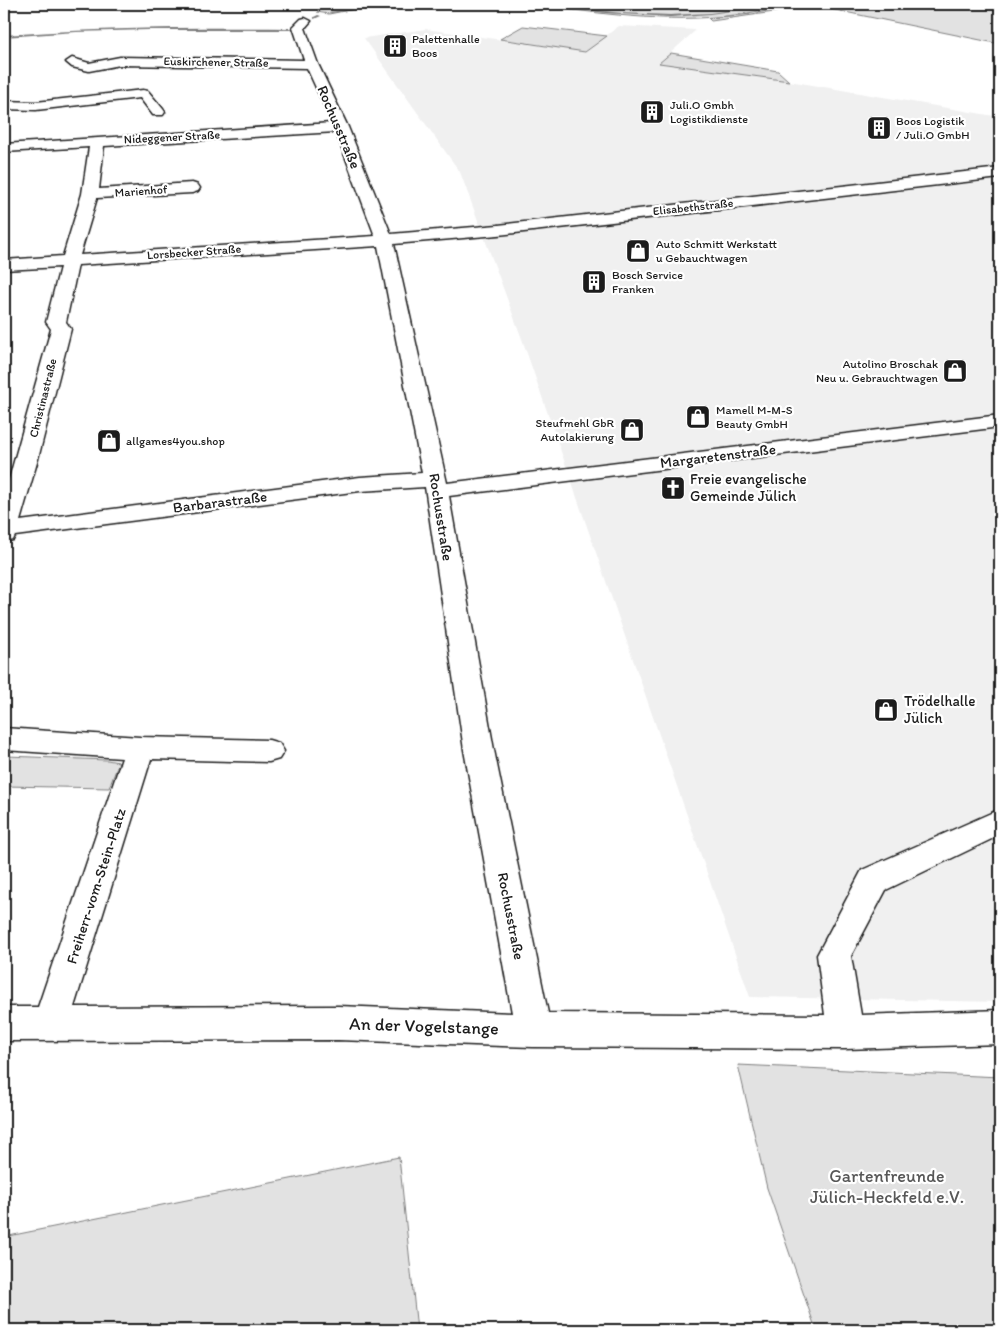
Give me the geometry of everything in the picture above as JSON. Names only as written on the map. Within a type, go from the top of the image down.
[{"type":"street","name":"Rochusstraße","points":[[305,21],[299,27],[312,64],[341,127],[385,240],[436,485],[480,750],[533,1030]]},
{"type":"street","name":"Euskirchener Straße","points":[[120,61],[312,64]]},
{"type":"street","points":[[166,73],[178,62]]},
{"type":"street","points":[[4,105],[20,108],[63,104],[147,89],[158,112]]},
{"type":"street","name":"Nideggener Straße","points":[[4,148],[341,127]]},
{"type":"street","points":[[70,260],[90,194],[96,142]]},
{"type":"street","name":"Elisabethstraße","points":[[385,240],[498,230],[637,212],[1000,173]]},
{"type":"street","name":"Marienhof","points":[[90,194],[192,188]]},
{"type":"street","name":"Lorsbecker Straße","points":[[4,265],[385,240]]},
{"type":"street","name":"Christinastraße","points":[[5,532],[27,459],[61,329],[56,322],[70,260]]},
{"type":"street","name":"Margaretenstraße","points":[[436,485],[1000,420]]},
{"type":"street","name":"Barbarastraße","points":[[5,532],[360,484],[436,485]]},
{"type":"street","points":[[4,738],[140,748],[269,751]]},
{"type":"street","name":"Freiherr-vom-Stein-Platz","points":[[51,1024],[140,748]]},
{"type":"street","points":[[845,1032],[834,955],[874,880],[1000,821]]},
{"type":"street","name":"An der Vogelstange","points":[[4,1024],[338,1023],[533,1030],[845,1032],[1000,1027]]},
{"type":"shaded area","points":[[619,26],[696,30],[659,63],[789,81],[1000,117],[1000,1002],[750,997],[522,339],[460,172],[364,38],[426,29],[585,52]]},
{"type":"green space","points":[[331,4],[416,4],[359,8],[329,14],[317,12]]},
{"type":"green space","points":[[529,4],[794,4],[735,15],[657,18]]},
{"type":"green space","points":[[802,4],[1000,4],[1000,44],[816,6],[711,21],[708,18],[752,14]]},
{"type":"green space","points":[[523,26],[607,36],[585,52],[500,39]]},
{"type":"green space","points":[[671,53],[778,71],[789,81],[659,63]]},
{"type":"green space","points":[[7,756],[119,762],[109,788],[4,786],[4,763]]},
{"type":"green space","name":"Gartenfreunde Jülich-Heckfeld e.V.","points":[[738,1065],[1000,1077],[1000,1330],[816,1330],[767,1188]]},
{"type":"green space","points":[[399,1157],[417,1330],[4,1330],[4,1237]]},
{"type":"waterway","points":[[331,12],[397,4]]},
{"type":"waterway","points":[[544,4],[654,16],[710,14],[776,4]]},
{"type":"waterway","points":[[315,18],[319,16]]},
{"type":"waterway","points":[[4,36],[112,30],[291,29],[294,27]]},
{"type":"place","name":"Palettenhalle Boos","points":[[395,46]]},
{"type":"place","name":"Juli.O Gmbh Logistikdienste","points":[[652,112]]},
{"type":"place","name":"Boos Logistik / Juli.O GmbH","points":[[879,128]]},
{"type":"place","name":"Auto Schmitt Werkstatt u Gebauchtwagen","points":[[638,251]]},
{"type":"place","name":"Bosch Service Franken","points":[[594,282]]},
{"type":"place","name":"Autolino Broschak Neu u. Gebrauchtwagen","points":[[955,371]]},
{"type":"place","name":"Mamell M-M-S Beauty GmbH","points":[[698,417]]},
{"type":"place","name":"Steufmehl GbR Autolakierung","points":[[632,430]]},
{"type":"place","name":"allgames4you.shop","points":[[109,441]]},
{"type":"place","name":"Freie evangelische Gemeinde Jülich","points":[[673,488]]},
{"type":"place","name":"Trödelhalle Jülich","points":[[886,710]]}]
